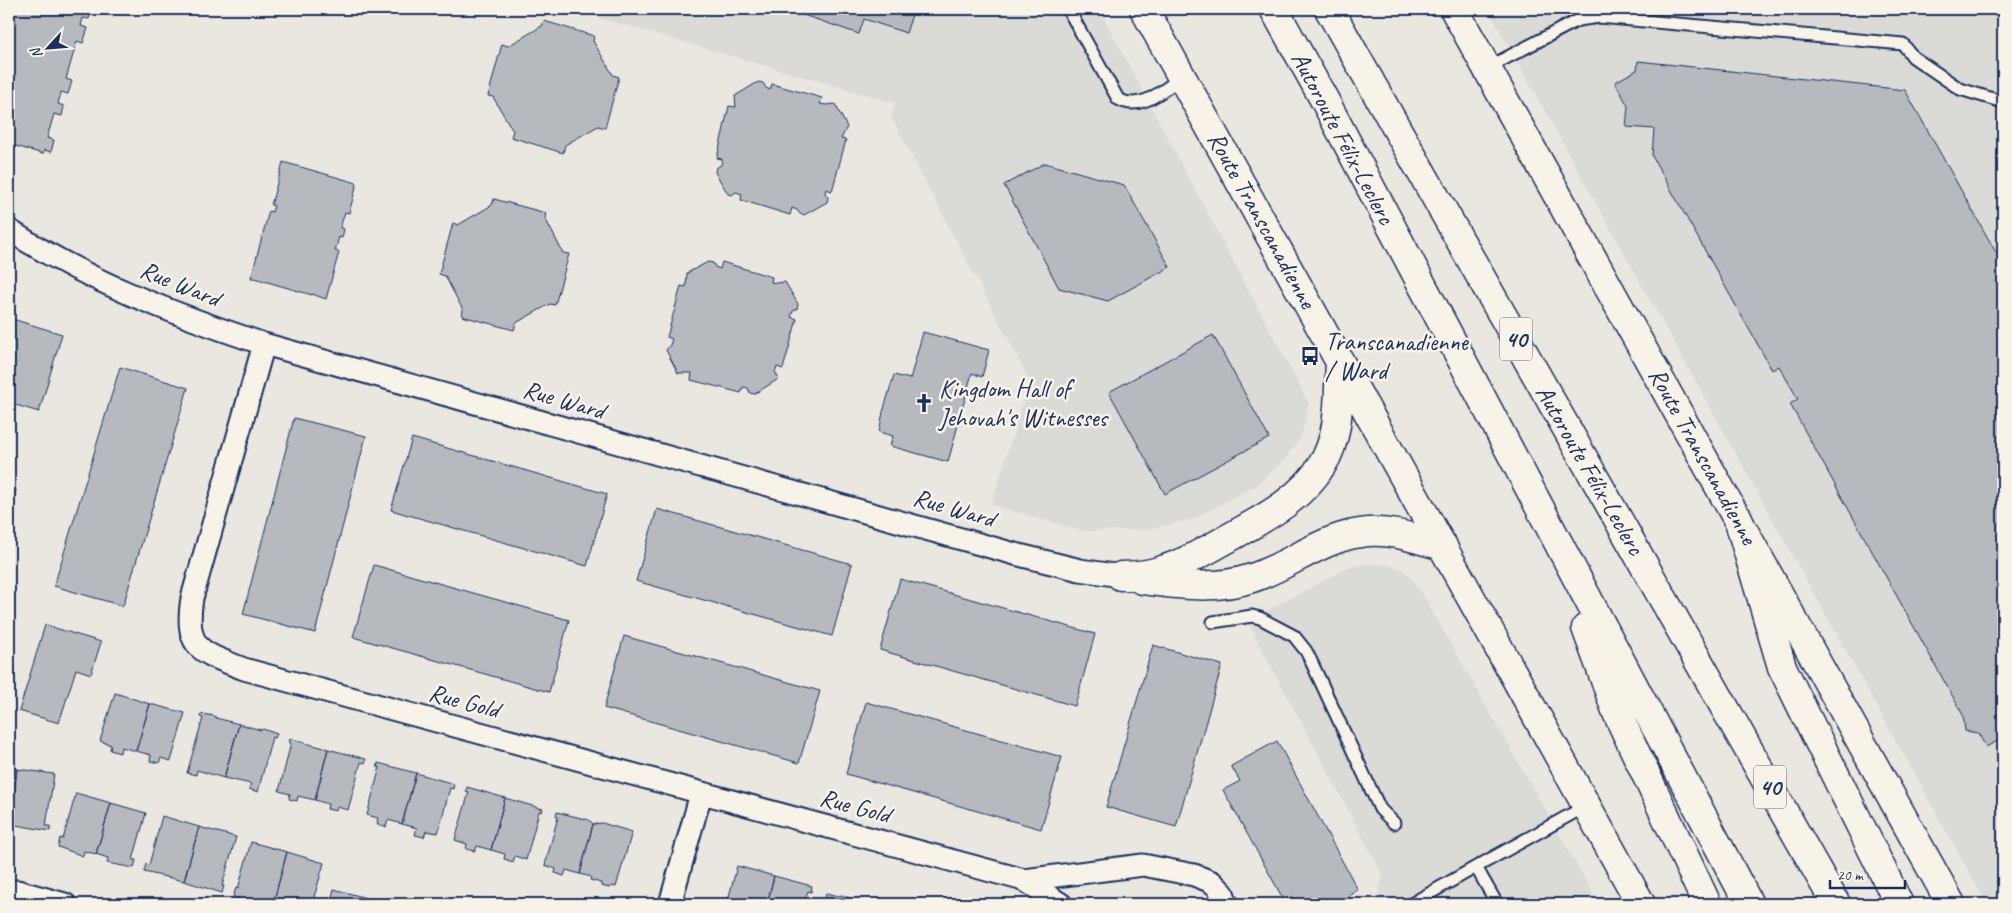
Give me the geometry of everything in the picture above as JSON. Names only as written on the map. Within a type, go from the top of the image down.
[{"type":"main road","name":"Route Transcanadienne","points":[[1144,9],[1641,904]]},
{"type":"main road","name":"Autoroute Félix-Leclerc","points":[[1329,9],[1836,904]]},
{"type":"main road","name":"Route Transcanadienne","points":[[1454,9],[1951,904]]},
{"type":"main road","name":"Autoroute Félix-Leclerc","points":[[1279,19],[1326,101],[1749,904]]},
{"type":"main road","points":[[1121,576],[1160,571],[1206,552],[1256,523],[1298,493],[1322,465],[1330,448],[1337,424],[1340,362]]},
{"type":"main road","points":[[1738,518],[1782,667],[1899,904]]},
{"type":"main road","points":[[1121,576],[1188,585],[1230,584],[1269,571],[1327,543],[1366,532],[1391,533],[1443,546]]},
{"type":"main road","points":[[1553,535],[1617,713],[1707,904]]},
{"type":"street","name":"Rue Ward","points":[[9,230],[68,264],[153,305],[264,344],[1015,554],[1071,568],[1121,576]]},
{"type":"street","name":"Rue Gold","points":[[264,344],[189,614],[190,632],[196,644],[210,655],[244,669],[1024,880],[1061,904]]},
{"type":"street","points":[[670,904],[701,794]]},
{"type":"street","name":"Rue Gold","points":[[1024,880],[1143,865],[1194,875],[1212,882],[1223,893],[1227,904]]},
{"type":"street","points":[[9,892],[18,891],[65,904]]},
{"type":"lane","points":[[1068,9],[1118,99],[1126,104],[1138,104],[1182,77]]},
{"type":"lane","points":[[1487,68],[1578,20],[1600,16],[1903,44],[1912,57],[1960,89],[2003,102]]},
{"type":"lane","points":[[1213,622],[1252,616],[1284,630],[1300,642],[1311,660],[1380,809],[1394,823]]},
{"type":"lane","points":[[1411,904],[1586,806]]},
{"type":"lane","points":[[1476,867],[1497,904]]},
{"type":"shaded area","points":[[569,9],[1099,9],[1309,404],[1301,437],[1285,459],[1255,486],[1193,519],[1145,530],[1083,531],[991,505],[1030,381],[891,116],[895,103]]},
{"type":"shaded area","points":[[1488,9],[2003,9],[2003,904],[1987,904]]},
{"type":"shaded area","points":[[1368,563],[1389,565],[1405,571],[1423,595],[1599,904],[1376,904],[1383,875],[1247,621],[1348,568]]},
{"type":"building","points":[[9,9],[92,9],[89,19],[83,18],[81,26],[88,28],[83,43],[77,41],[66,79],[72,81],[68,94],[61,92],[58,104],[64,106],[62,116],[54,114],[47,138],[54,140],[51,152],[44,150],[43,154],[9,144]]},
{"type":"building","points":[[786,9],[914,9],[906,33],[864,19],[859,34]]},
{"type":"building","points":[[544,21],[594,36],[593,41],[613,75],[619,77],[605,128],[598,126],[565,145],[563,153],[511,137],[513,131],[493,97],[488,96],[502,44],[508,46],[542,26]]},
{"type":"building","points":[[1638,61],[1905,90],[2003,265],[2003,738],[1986,747],[1978,733],[1965,731],[1963,715],[1790,404],[1798,399],[1779,366],[1772,370],[1652,156],[1654,129],[1626,127],[1628,106],[1615,82],[1637,70]]},
{"type":"building","points":[[758,82],[763,83],[770,90],[772,84],[822,98],[820,104],[835,104],[847,127],[841,139],[846,140],[832,191],[826,189],[827,202],[804,215],[792,208],[790,215],[741,200],[742,194],[736,192],[732,195],[728,194],[715,172],[716,168],[721,165],[722,159],[717,158],[729,106],[736,107],[735,96]]},
{"type":"building","points":[[283,162],[357,183],[349,213],[345,212],[340,228],[344,229],[342,238],[339,237],[335,251],[339,252],[326,299],[251,278],[269,211],[272,212],[274,206],[271,205]]},
{"type":"building","points":[[1045,163],[1124,185],[1170,267],[1108,301],[1059,288],[1004,185]]},
{"type":"building","points":[[494,199],[546,213],[545,218],[563,253],[569,254],[555,305],[550,304],[516,323],[514,330],[462,316],[463,310],[445,276],[439,274],[453,223],[458,225],[492,205]]},
{"type":"building","points":[[708,262],[713,263],[715,267],[720,269],[722,262],[772,277],[771,282],[785,282],[798,304],[791,317],[797,319],[783,369],[777,367],[775,372],[778,377],[777,380],[754,394],[750,393],[748,388],[743,387],[741,393],[691,380],[692,373],[678,373],[666,350],[672,339],[667,337],[681,286],[686,287],[687,273]]},
{"type":"building","points":[[9,318],[62,334],[39,412],[9,403]]},
{"type":"building","name":"Kingdom Hall of Jehovah's Witnesses","points":[[923,332],[989,350],[982,377],[972,373],[948,462],[890,446],[893,436],[879,432],[894,375],[910,379]]},
{"type":"building","points":[[1213,335],[1269,438],[1165,494],[1109,392]]},
{"type":"building","points":[[120,367],[188,388],[123,606],[54,586]]},
{"type":"building","points":[[294,418],[366,436],[315,633],[243,614]]},
{"type":"building","points":[[412,438],[607,494],[587,566],[391,510]]},
{"type":"building","points":[[9,488],[16,490],[9,518]]},
{"type":"building","points":[[657,509],[852,564],[832,636],[636,581]]},
{"type":"building","points":[[374,565],[569,620],[549,692],[353,637]]},
{"type":"building","points":[[900,579],[1095,634],[1075,706],[880,650]]},
{"type":"building","points":[[45,625],[101,642],[91,674],[76,669],[59,723],[19,711]]},
{"type":"building","points":[[624,636],[820,691],[799,763],[604,708]]},
{"type":"building","points":[[1153,645],[1222,665],[1176,827],[1106,807]]},
{"type":"building","points":[[115,693],[150,704],[136,751],[121,747],[120,753],[110,750],[111,745],[100,741]]},
{"type":"building","points":[[866,702],[1062,757],[1041,829],[846,774]]},
{"type":"building","points":[[150,704],[185,713],[171,761],[161,758],[159,763],[150,761],[151,755],[136,751]]},
{"type":"building","points":[[201,714],[215,716],[216,718],[239,724],[224,778],[197,770],[196,775],[187,773],[203,718],[200,717]]},
{"type":"building","points":[[239,724],[277,734],[275,738],[272,737],[258,792],[249,789],[251,784],[224,778]]},
{"type":"building","points":[[290,739],[328,749],[315,800],[298,796],[297,801],[289,799],[290,794],[279,791],[291,743],[289,742]]},
{"type":"building","points":[[1277,741],[1358,890],[1348,896],[1352,904],[1286,904],[1223,790],[1240,781],[1231,766]]},
{"type":"building","points":[[328,749],[366,759],[365,763],[361,762],[348,810],[337,807],[336,811],[327,809],[328,804],[315,800]]},
{"type":"building","points":[[378,763],[416,773],[402,824],[388,820],[386,827],[377,824],[378,818],[367,815],[380,767],[377,767]]},
{"type":"building","points":[[9,768],[17,769],[10,824],[9,824]]},
{"type":"building","points":[[17,769],[54,774],[46,826],[50,826],[50,831],[10,824]]},
{"type":"building","points":[[416,773],[454,784],[453,789],[450,788],[438,833],[426,831],[424,837],[415,835],[417,828],[402,824]]},
{"type":"building","points":[[467,787],[505,798],[491,850],[477,846],[475,851],[466,849],[467,844],[455,840],[469,792],[466,791]]},
{"type":"building","points":[[76,793],[111,803],[96,854],[84,851],[83,856],[58,847],[60,838],[63,839]]},
{"type":"building","points":[[505,798],[543,809],[542,812],[539,811],[526,860],[515,856],[513,862],[504,859],[505,854],[491,850]]},
{"type":"building","points":[[111,803],[146,813],[133,860],[136,860],[134,868],[107,863],[108,858],[96,854]]},
{"type":"building","points":[[557,812],[589,820],[593,824],[580,874],[566,870],[564,876],[555,873],[556,869],[545,865],[558,817],[556,816]]},
{"type":"building","points":[[162,816],[199,827],[184,881],[144,872],[146,864],[149,865]]},
{"type":"building","points":[[602,823],[632,832],[616,887],[601,886],[601,883],[590,880],[591,877],[580,874],[593,824]]},
{"type":"building","points":[[199,827],[236,837],[222,886],[224,886],[222,893],[184,881]]},
{"type":"building","points":[[251,842],[287,852],[273,904],[255,904],[233,897],[236,888],[238,889]]},
{"type":"building","points":[[287,852],[324,863],[312,904],[273,904]]},
{"type":"building","points":[[737,866],[774,876],[767,904],[727,904]]},
{"type":"building","points":[[774,876],[812,886],[811,892],[808,891],[804,904],[767,904]]},
{"type":"building","points":[[334,889],[384,903],[330,904]]},
{"type":"building","points":[[826,893],[842,895],[864,904],[827,904]]},
{"type":"place","name":"Transcanadienne / Ward","points":[[1310,356]]},
{"type":"place","name":"Kingdom Hall of Jehovah's Witnesses","points":[[924,403]]}]
